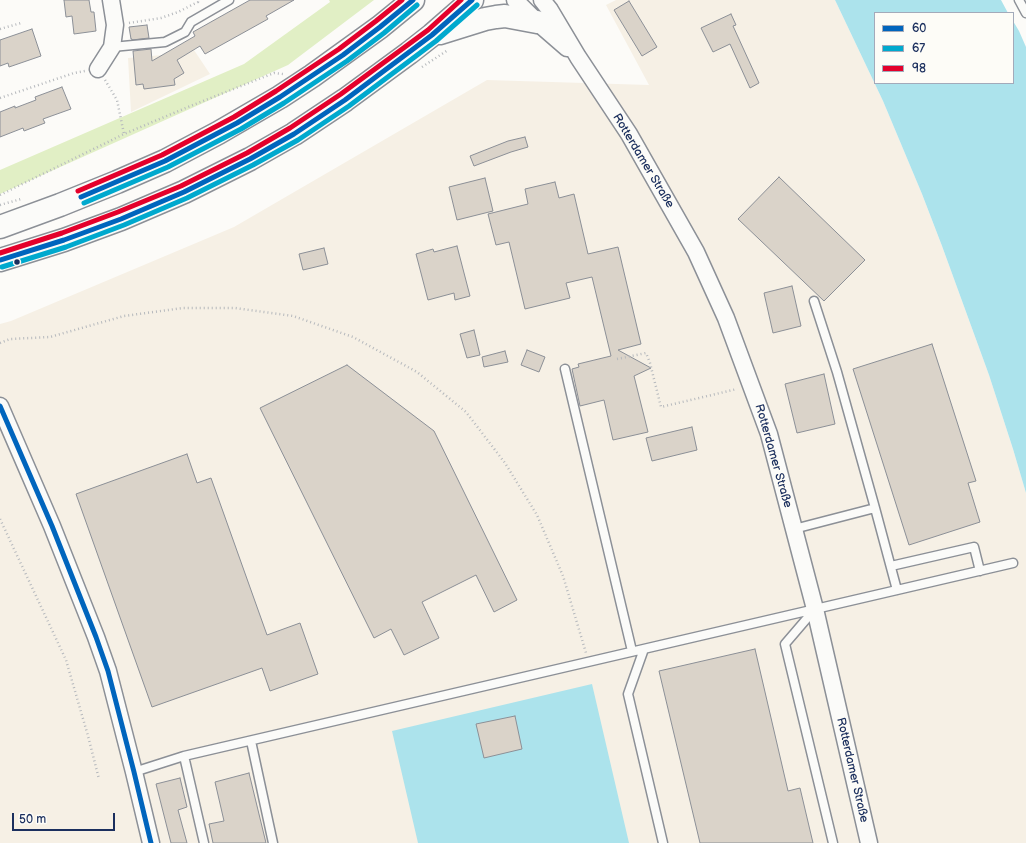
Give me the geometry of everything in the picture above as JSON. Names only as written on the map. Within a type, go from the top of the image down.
[{"type":"main road","points":[[0,227],[117,182],[177,155],[218,133],[280,97],[324,68],[380,27],[413,0]]},
{"type":"main road","points":[[0,260],[64,240],[121,219],[184,192],[237,166],[294,134],[329,111],[384,72],[432,35],[472,0]]},
{"type":"main road","points":[[432,35],[496,16],[537,22]]},
{"type":"street","points":[[98,69],[112,47],[115,25],[111,0]]},
{"type":"street","name":"Rotterdamer Straße","points":[[515,0],[537,22],[578,56]]},
{"type":"street","name":"Rotterdamer Straße","points":[[542,0],[550,10],[629,134],[696,252],[726,318],[752,385],[770,434],[815,609],[869,843]]},
{"type":"street","points":[[0,406],[52,526],[108,671],[151,843]]},
{"type":"lane","points":[[112,47],[164,42],[185,32],[191,22],[229,0]]},
{"type":"lane","points":[[1019,0],[1026,13]]},
{"type":"lane","points":[[814,301],[837,372],[897,590]]},
{"type":"lane","points":[[565,369],[632,651]]},
{"type":"lane","points":[[794,529],[875,508]]},
{"type":"lane","points":[[891,566],[974,547],[980,571]]},
{"type":"lane","points":[[134,772],[184,756],[1013,563]]},
{"type":"lane","points":[[815,609],[785,644],[832,843]]},
{"type":"lane","points":[[644,649],[628,694],[663,843]]},
{"type":"lane","points":[[251,741],[273,843]]},
{"type":"lane","points":[[184,756],[204,843]]},
{"type":"path","points":[[115,25],[161,18],[178,12],[198,2],[197,0]]},
{"type":"path","points":[[0,29],[21,23]]},
{"type":"path","points":[[0,98],[74,73],[98,69],[117,100],[124,134]]},
{"type":"path","points":[[0,195],[124,134],[188,107],[274,73],[286,74],[280,77]]},
{"type":"path","points":[[0,205],[28,197]]},
{"type":"path","points":[[0,343],[10,340],[50,337],[124,316],[183,308],[235,308],[293,316],[354,337],[417,372],[466,412],[505,463],[537,515],[563,576],[589,662]]},
{"type":"path","points":[[616,359],[646,354],[650,363],[661,407],[752,385]]},
{"type":"path","points":[[0,519],[66,660],[99,779]]},
{"type":"shaded area","points":[[616,0],[835,0],[883,101],[922,194],[989,375],[1026,493],[1026,843],[0,843],[0,324],[11,321],[234,227],[487,80],[649,85],[606,5]]},
{"type":"shaded area","points":[[177,47],[183,56],[194,50],[210,74],[131,112],[128,58],[163,55]]},
{"type":"green space","points":[[329,0],[374,0],[288,65],[0,194],[0,170],[244,64],[330,2]]},
{"type":"water","points":[[835,0],[1001,0],[1007,12],[874,12],[874,82]]},
{"type":"water","points":[[1014,23],[1019,31],[1026,47],[1026,493],[989,375],[942,246],[875,84],[1014,84]]},
{"type":"water","points":[[592,684],[629,843],[418,843],[392,731]]},
{"type":"building","points":[[64,0],[89,0],[91,12],[94,12],[96,31],[74,34],[72,16],[66,17]]},
{"type":"building","points":[[250,0],[294,0],[266,16],[268,19],[205,54],[200,46],[177,60],[184,73],[174,79],[175,85],[144,89],[143,84],[136,85],[133,51],[151,49],[152,61],[195,36],[193,32]]},
{"type":"building","points":[[629,1],[657,47],[642,56],[614,10]]},
{"type":"building","points":[[731,14],[736,25],[733,26],[759,83],[750,88],[730,44],[713,52],[701,28]]},
{"type":"building","points":[[147,25],[149,38],[131,39],[129,27]]},
{"type":"building","points":[[32,29],[41,56],[9,67],[8,63],[0,66],[0,40]]},
{"type":"building","points":[[62,87],[71,109],[43,119],[45,123],[24,131],[23,128],[0,137],[0,112],[36,100],[35,97]]},
{"type":"building","points":[[525,137],[528,147],[474,166],[470,156],[508,141]]},
{"type":"building","points":[[779,177],[865,260],[824,301],[738,219]]},
{"type":"building","points":[[485,178],[493,211],[457,220],[449,187]]},
{"type":"building","points":[[555,182],[559,198],[574,194],[588,254],[618,247],[641,344],[618,350],[651,368],[634,376],[648,432],[613,440],[604,400],[580,406],[572,369],[579,367],[578,364],[611,356],[592,277],[566,283],[570,298],[525,309],[509,242],[496,245],[488,214],[528,204],[525,189]]},
{"type":"building","points":[[457,246],[470,296],[455,300],[454,293],[428,300],[416,254],[433,249],[434,252]]},
{"type":"building","points":[[324,248],[328,264],[303,270],[299,254]]},
{"type":"building","points":[[792,286],[801,326],[773,333],[764,293]]},
{"type":"building","points":[[474,330],[480,355],[467,358],[460,334]]},
{"type":"building","points":[[932,344],[976,481],[968,483],[980,522],[909,545],[853,369]]},
{"type":"building","points":[[527,350],[545,357],[539,372],[521,365]]},
{"type":"building","points":[[505,351],[508,362],[484,367],[482,357]]},
{"type":"building","points":[[347,365],[434,431],[517,600],[494,612],[476,575],[422,602],[439,638],[404,655],[391,629],[374,638],[260,408]]},
{"type":"building","points":[[824,374],[835,424],[797,433],[785,384]]},
{"type":"building","points":[[692,427],[697,450],[652,461],[646,438]]},
{"type":"building","points":[[187,454],[197,483],[211,478],[267,635],[300,623],[318,674],[270,691],[262,668],[152,707],[76,494]]},
{"type":"building","points":[[755,649],[788,791],[800,788],[813,843],[700,843],[659,671]]},
{"type":"building","points":[[515,716],[522,749],[484,758],[476,724]]},
{"type":"building","points":[[249,773],[266,843],[213,843],[209,824],[224,821],[215,782]]},
{"type":"building","points":[[180,778],[187,807],[178,810],[187,843],[171,843],[156,784]]},
{"type":"transit line","name":"98","points":[[78,191],[162,155],[234,117],[339,49],[402,0]]},
{"type":"transit line","name":"60","points":[[81,197],[165,161],[237,123],[280,97],[343,55],[413,0]]},
{"type":"transit line","name":"98","points":[[0,253],[62,233],[118,212],[181,186],[247,153],[290,128],[341,94],[428,30],[461,0]]},
{"type":"transit line","name":"60","points":[[0,260],[64,240],[121,219],[184,192],[250,159],[294,134],[345,100],[432,35],[472,0]]},
{"type":"transit line","name":"67","points":[[84,203],[168,167],[241,129],[284,103],[347,61],[384,33],[417,5]]},
{"type":"transit line","name":"67","points":[[2,267],[66,247],[124,225],[187,198],[253,165],[298,140],[349,106],[436,41],[477,5]]},
{"type":"transit line","name":"60","points":[[0,406],[52,526],[108,671],[151,843]]}]
